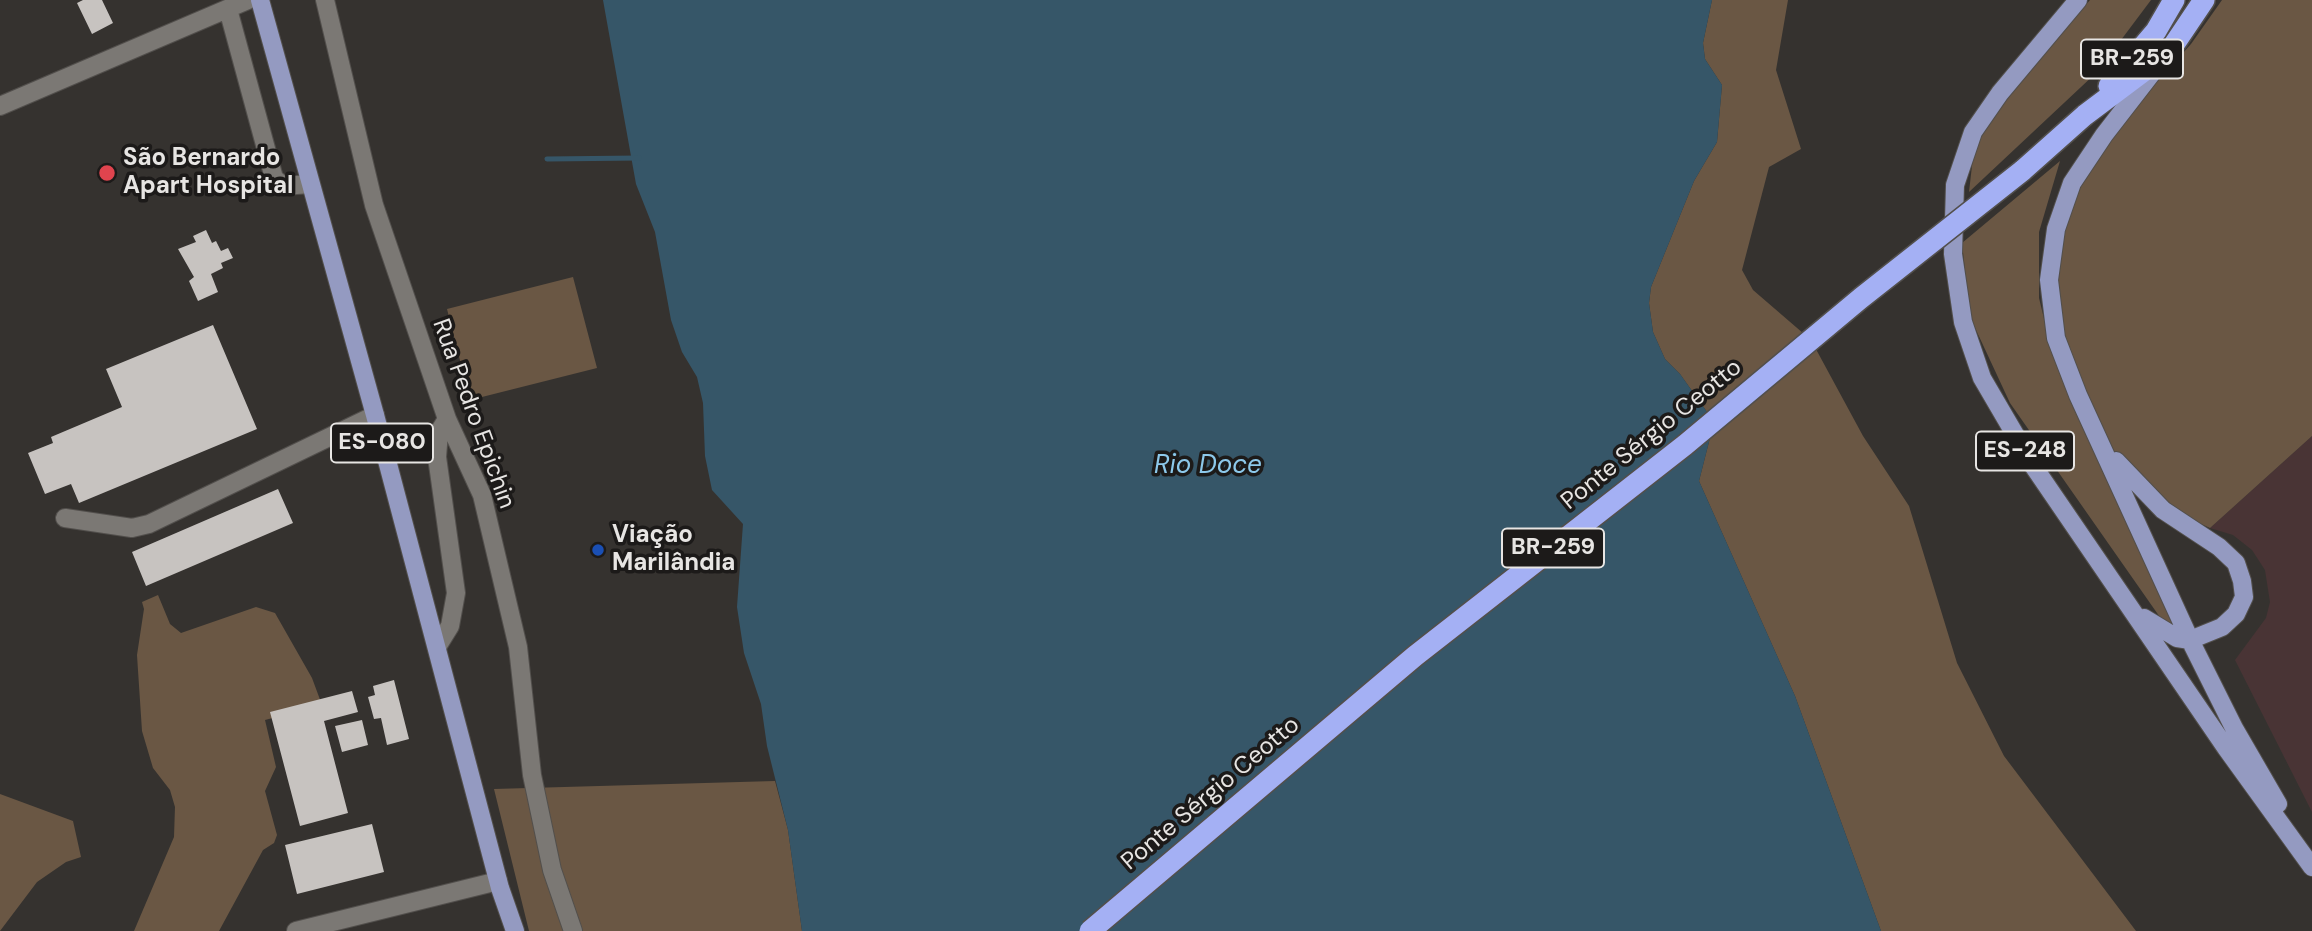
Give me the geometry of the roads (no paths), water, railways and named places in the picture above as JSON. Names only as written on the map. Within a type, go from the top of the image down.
[{"type":"highway","name":"BR-259","points":[[2085,115],[2156,31],[2174,0]]},
{"type":"highway","name":"BR-259","points":[[2085,115],[2169,52],[2204,0]]},
{"type":"highway","name":"Ponte Sérgio Ceotto","points":[[1090,931],[1415,656],[1685,445],[1861,298],[2022,171],[2085,115]]},
{"type":"main road","name":"ES-080","points":[[260,0],[437,647],[499,884],[508,931]]},
{"type":"main road","name":"ES-248","points":[[2078,0],[2000,93],[1973,132],[1955,185],[1953,254],[1963,322],[1982,378],[2034,467],[2133,608],[2226,748],[2312,867]]},
{"type":"main road","name":"ES-248","points":[[2169,52],[2104,135],[2072,183],[2056,229],[2049,280],[2056,338],[2190,639],[2234,728],[2312,861]]},
{"type":"main road","points":[[2099,439],[2127,476],[2163,510],[2219,547],[2235,563],[2244,597],[2236,614],[2222,627],[2190,639],[2161,630],[2133,608]]},
{"type":"main road","name":"ES-080","points":[[499,884],[515,931]]},
{"type":"street","points":[[0,106],[248,0]]},
{"type":"street","name":"Rua Pedro Epichin","points":[[325,0],[374,205],[447,419],[482,495],[518,647],[532,775],[552,870],[573,931]]},
{"type":"street","points":[[228,9],[274,178],[283,187],[310,184]]},
{"type":"street","points":[[65,518],[123,527],[149,524],[375,415]]},
{"type":"street","points":[[437,647],[450,626],[456,593],[437,457],[439,432],[447,419]]},
{"type":"street","points":[[296,931],[499,884]]},
{"type":"water","name":"Rio Doce","points":[[603,0],[1712,0],[1703,43],[1705,59],[1722,85],[1717,142],[1694,181],[1651,287],[1649,303],[1653,332],[1665,359],[1680,374],[1712,419],[1713,426],[1699,481],[1795,696],[1881,931],[802,931],[788,830],[767,746],[761,704],[744,653],[737,607],[743,524],[712,490],[705,456],[703,403],[697,377],[682,352],[671,320],[655,232],[636,184]]},
{"type":"waterway","points":[[547,159],[639,158]]},
{"type":"place","name":"São Bernardo Apart Hospital","points":[[107,173]]},
{"type":"place","name":"Viação Marilândia","points":[[598,550]]}]
